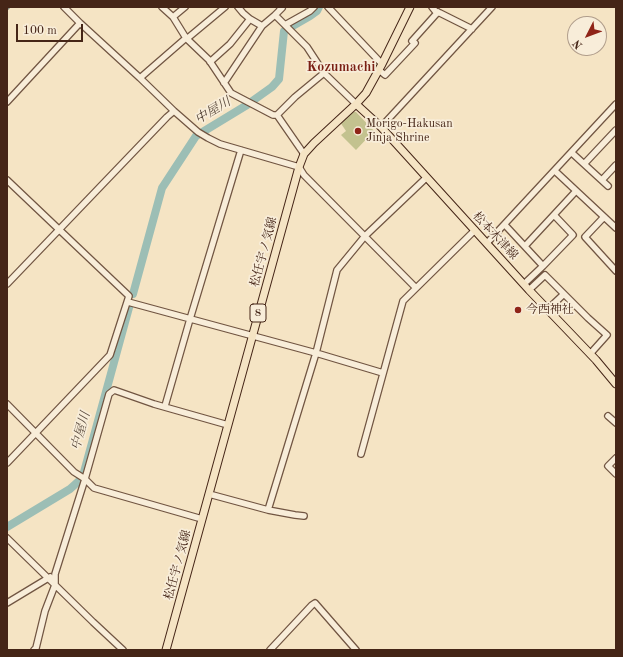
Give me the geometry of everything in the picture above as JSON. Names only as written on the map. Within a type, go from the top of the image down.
[{"type":"main road","name":"松任宇ノ気線","points":[[166,650],[299,167],[304,154],[366,93],[410,7]]},
{"type":"main road","name":"松本木津線","points":[[356,104],[381,127],[426,178],[590,354],[616,384]]},
{"type":"street","points":[[64,7],[174,111],[200,133],[220,144],[299,167],[304,175],[416,288]]},
{"type":"street","points":[[162,7],[173,17],[186,38],[210,62],[231,93],[273,115],[277,115],[304,154]]},
{"type":"street","points":[[173,17],[185,7]]},
{"type":"street","points":[[140,78],[186,38],[225,7]]},
{"type":"street","points":[[238,7],[250,19],[262,26]]},
{"type":"street","points":[[224,83],[262,26],[282,8],[280,7]]},
{"type":"street","points":[[287,27],[314,7]]},
{"type":"street","points":[[432,7],[436,12],[472,29]]},
{"type":"street","points":[[329,8],[380,67],[385,75],[438,12]]},
{"type":"street","points":[[381,127],[472,29],[489,8]]},
{"type":"street","points":[[275,15],[306,47],[324,73],[356,104]]},
{"type":"street","points":[[210,62],[230,44],[250,19]]},
{"type":"street","points":[[7,102],[80,23]]},
{"type":"street","points":[[277,115],[295,97],[324,73]]},
{"type":"street","points":[[487,243],[616,104]]},
{"type":"street","points":[[7,284],[174,111]]},
{"type":"street","points":[[585,164],[616,130]]},
{"type":"street","points":[[165,406],[241,150]]},
{"type":"street","points":[[572,152],[608,186]]},
{"type":"street","points":[[602,180],[616,165]]},
{"type":"street","points":[[555,171],[616,228]]},
{"type":"street","points":[[268,510],[316,353],[337,270],[365,236],[426,178]]},
{"type":"street","points":[[7,180],[129,296],[110,356],[7,463]]},
{"type":"street","points":[[525,246],[576,191]]},
{"type":"street","points":[[524,284],[573,234],[554,215]]},
{"type":"street","points":[[604,217],[585,237],[616,271]]},
{"type":"street","points":[[505,225],[543,266]]},
{"type":"street","points":[[361,454],[403,302],[475,230]]},
{"type":"street","points":[[529,290],[545,275],[607,335],[590,354]]},
{"type":"street","points":[[548,309],[564,294]]},
{"type":"street","points":[[128,302],[316,353],[383,373]]},
{"type":"street","points":[[34,650],[36,648],[45,611],[55,585],[55,574],[82,477],[109,394],[114,390],[154,404],[228,425]]},
{"type":"street","points":[[7,404],[74,472],[94,488],[202,519]]},
{"type":"street","points":[[608,416],[616,424]]},
{"type":"street","points":[[616,458],[608,466],[616,474]]},
{"type":"street","points":[[209,494],[268,510],[304,516]]},
{"type":"street","points":[[7,538],[122,650]]},
{"type":"street","points":[[7,603],[55,574]]},
{"type":"street","points":[[270,650],[312,604],[315,603],[356,650]]},
{"type":"shaded area","points":[[351,112],[356,112],[374,131],[356,150],[341,135],[346,131],[340,122]]},
{"type":"waterway","points":[[7,10],[10,7]]},
{"type":"waterway","name":"中屋川","points":[[251,102],[272,87],[279,79],[284,31],[310,16],[317,11],[319,7]]},
{"type":"waterway","name":"中屋川","points":[[133,294],[162,188],[196,136],[247,105]]},
{"type":"waterway","name":"中屋川","points":[[7,527],[70,489],[80,480],[84,472],[130,304]]},
{"type":"place","name":"Morigo-Hakusan Jinja Shrine","points":[[358,131]]},
{"type":"place","name":"今西神社","points":[[518,310]]},
{"type":"district","name":"Kozumachi","points":[[341,67]]}]
